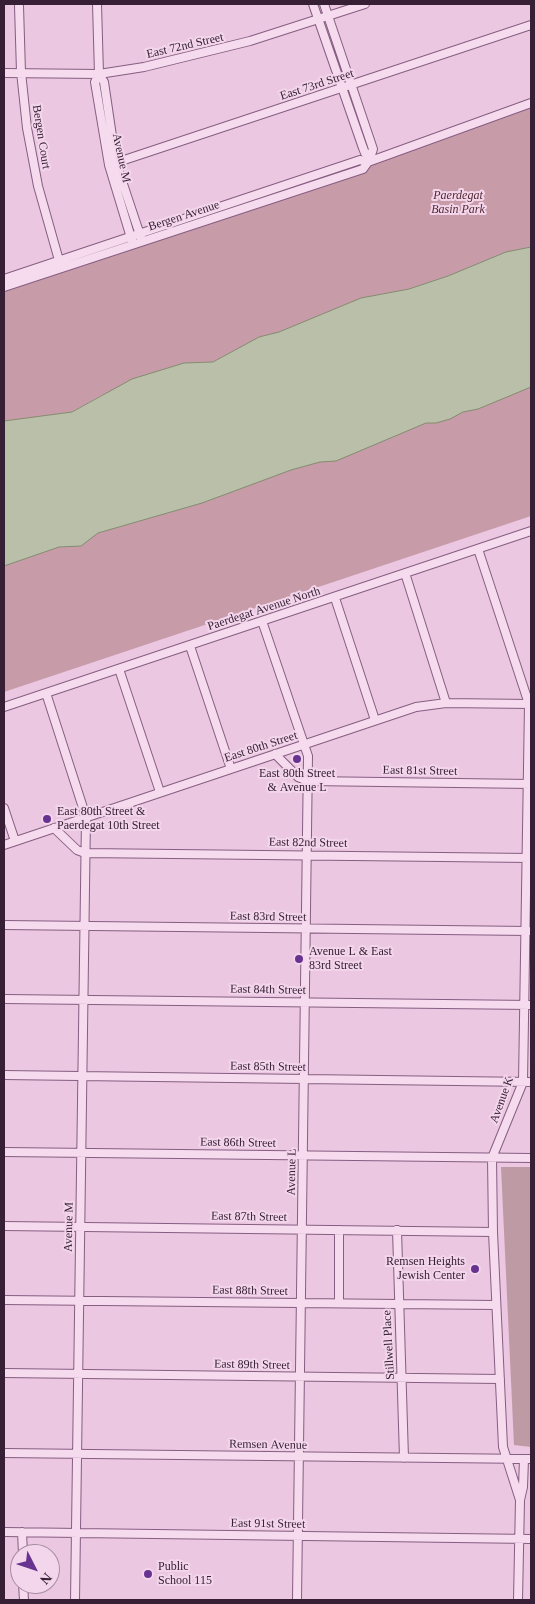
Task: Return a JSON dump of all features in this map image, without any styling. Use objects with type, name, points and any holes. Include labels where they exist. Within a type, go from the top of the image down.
[{"type":"street","name":"Avenue M","points":[[97,4],[99,74],[104,82],[113,164],[132,242]]},
{"type":"street","points":[[313,4],[363,148],[371,159]]},
{"type":"street","points":[[324,4],[373,149],[371,159]]},
{"type":"street","name":"East 72nd Street","points":[[4,73],[99,74],[218,50],[365,4]]},
{"type":"street","name":"Bergen Court","points":[[19,6],[21,72],[33,161],[61,265]]},
{"type":"street","name":"East 73rd Street","points":[[113,164],[531,25]]},
{"type":"street","name":"Bergen Avenue","points":[[4,287],[61,265],[141,239],[360,160],[371,159],[531,103]]},
{"type":"street","name":"Avenue M","points":[[113,164],[141,239]]},
{"type":"street","name":"Bergen Avenue","points":[[4,279],[61,265]]},
{"type":"street","name":"Paerdegat Avenue North","points":[[4,707],[531,531]]},
{"type":"street","name":"Avenue K","points":[[478,550],[530,704],[528,1005],[523,1082],[492,1158],[493,1232],[503,1447],[520,1500]]},
{"type":"street","points":[[405,573],[446,703]]},
{"type":"street","points":[[335,598],[375,720]]},
{"type":"street","name":"Avenue L","points":[[262,621],[308,756],[297,1600]]},
{"type":"street","points":[[190,646],[231,769]]},
{"type":"street","points":[[119,669],[160,792]]},
{"type":"street","name":"Avenue M","points":[[46,693],[86,817],[75,1600]]},
{"type":"street","name":"East 80th Street","points":[[4,844],[416,707],[446,703],[530,704]]},
{"type":"street","points":[[275,754],[298,777],[308,781]]},
{"type":"street","name":"East 81st Street","points":[[308,781],[530,784]]},
{"type":"street","points":[[4,808],[15,841]]},
{"type":"street","points":[[54,828],[77,850],[85,853]]},
{"type":"street","name":"East 82nd Street","points":[[85,853],[529,858]]},
{"type":"street","name":"East 83rd Street","points":[[4,925],[529,931]]},
{"type":"street","name":"East 84th Street","points":[[4,998],[528,1005]]},
{"type":"street","name":"East 85th Street","points":[[4,1075],[531,1082]]},
{"type":"street","name":"East 86th Street","points":[[4,1152],[531,1158]]},
{"type":"street","name":"East 87th Street","points":[[4,1226],[493,1232]]},
{"type":"street","points":[[338,1304],[339,1230]]},
{"type":"street","name":"Stillwell Place","points":[[397,1230],[404,1458]]},
{"type":"street","name":"East 88th Street","points":[[4,1300],[496,1306]]},
{"type":"street","name":"East 89th Street","points":[[4,1373],[500,1379]]},
{"type":"street","name":"Remsen Avenue","points":[[4,1453],[528,1459]]},
{"type":"street","name":"Avenue K","points":[[518,1600],[520,1500],[528,1459]]},
{"type":"street","name":"East 91st Street","points":[[4,1532],[531,1539]]},
{"type":"street","points":[[22,1532],[22,1544]]},
{"type":"green space","name":"Paerdegat Basin Park","points":[[531,103],[531,254],[228,354],[213,362],[203,362],[102,395],[72,412],[38,417],[4,428],[4,281]]},
{"type":"green space","points":[[531,386],[531,516],[4,692],[4,560]]},
{"type":"shaded area","points":[[531,247],[531,387],[478,409],[463,412],[450,419],[436,423],[426,423],[336,461],[320,462],[291,470],[202,503],[98,533],[81,546],[59,547],[4,566],[4,421],[72,412],[132,379],[184,363],[213,362],[259,337],[279,332],[361,298],[409,289],[448,276],[506,252]]},
{"type":"shaded area","points":[[501,1167],[531,1167],[531,1447],[514,1445]]},
{"type":"place","name":"East 80th Street & Avenue L","points":[[297,759]]},
{"type":"place","name":"East 80th Street & Paerdegat 10th Street","points":[[47,819]]},
{"type":"place","name":"Avenue L & East 83rd Street","points":[[299,959]]},
{"type":"place","name":"Remsen Heights Jewish Center","points":[[475,1269]]},
{"type":"place","name":"Public School 115","points":[[148,1574]]}]
